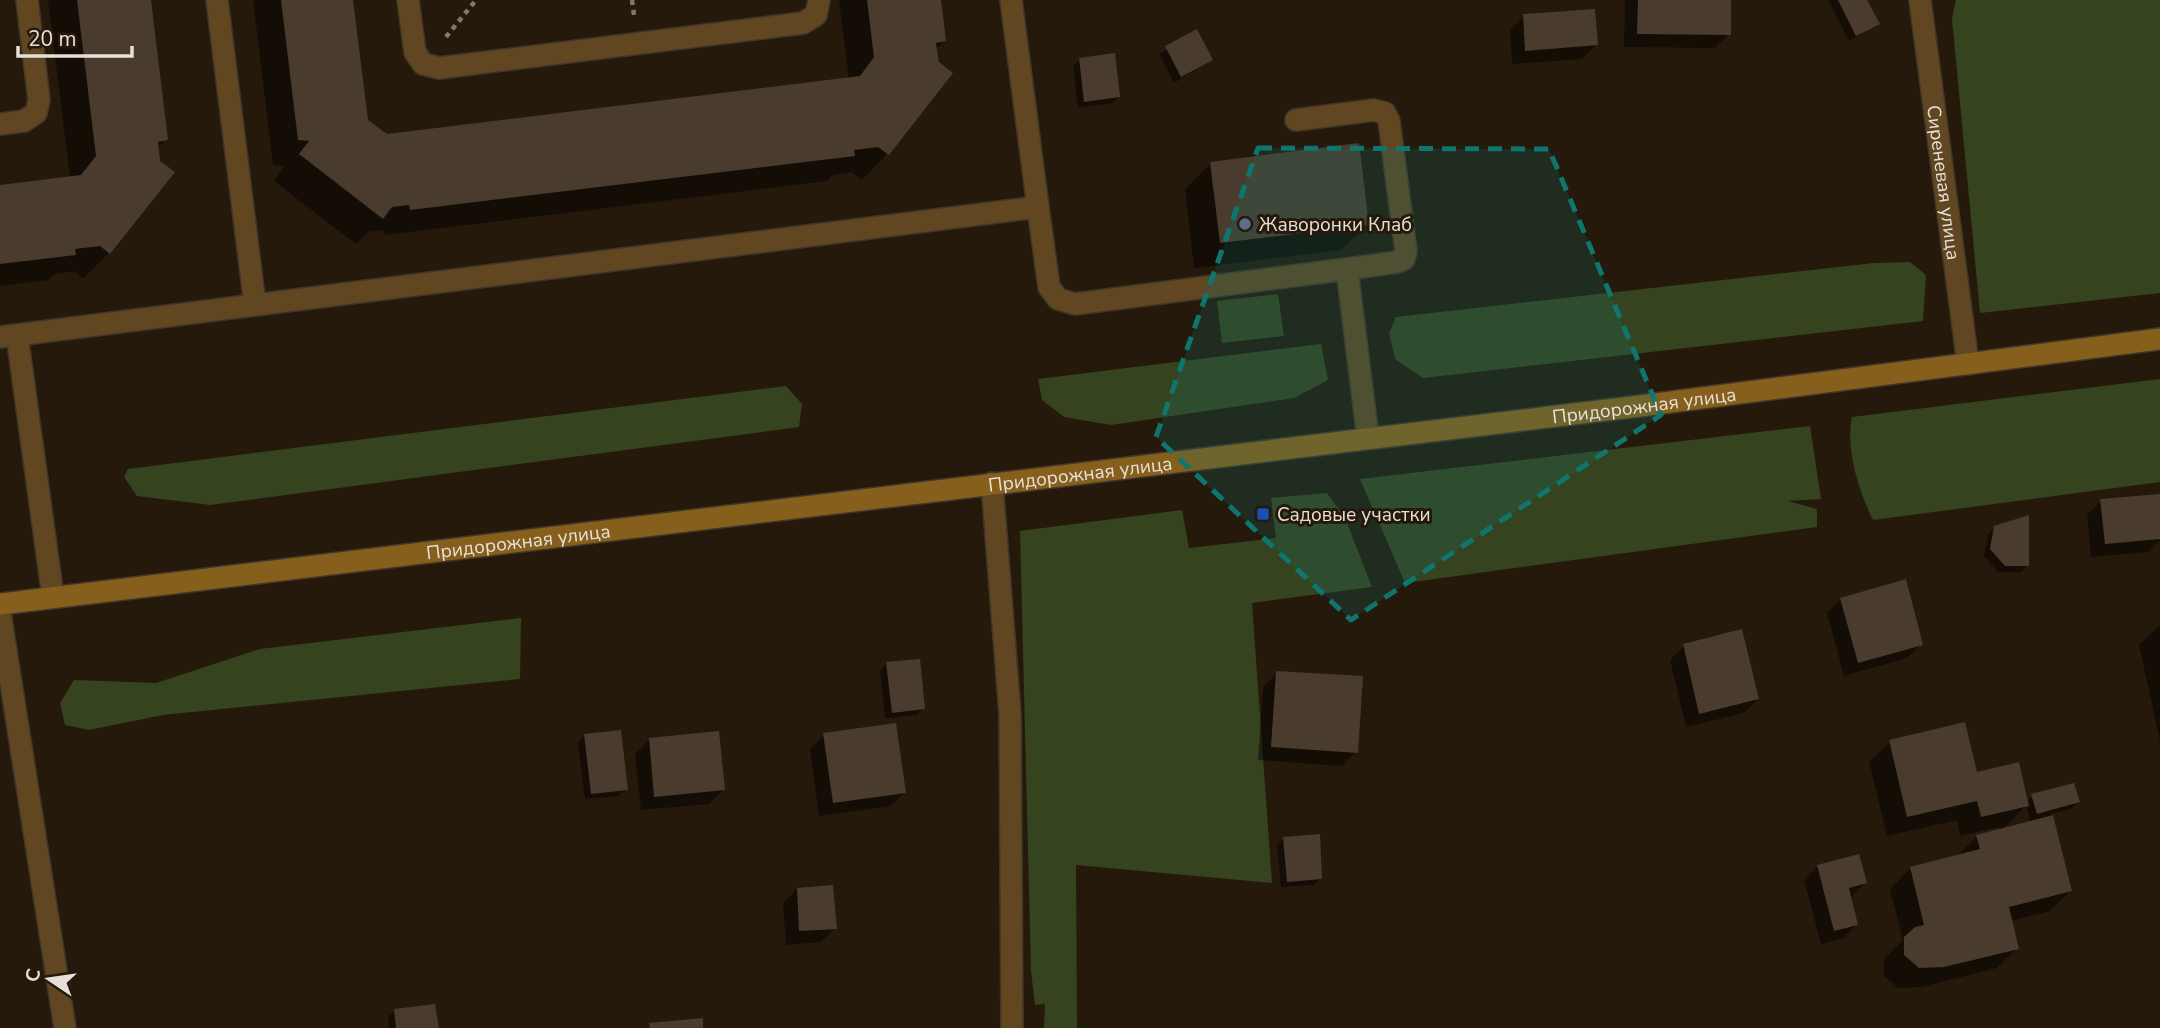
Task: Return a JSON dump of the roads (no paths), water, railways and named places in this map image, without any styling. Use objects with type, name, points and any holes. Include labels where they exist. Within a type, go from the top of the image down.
[{"type":"main road","name":"Придорожная улица","points":[[0,604],[2160,339]]},
{"type":"street","points":[[0,124],[23,121],[36,113],[39,100],[27,0]]},
{"type":"street","points":[[217,0],[255,305]]},
{"type":"street","points":[[408,0],[415,52],[423,64],[439,68],[803,23],[816,15],[819,0]]},
{"type":"street","points":[[1011,0],[1049,287],[1058,299],[1075,304],[1347,269],[1404,259],[1406,251],[1389,121],[1385,113],[1374,110],[1296,120]]},
{"type":"street","name":"Сиреневая улица","points":[[1920,0],[1968,364]]},
{"type":"street","points":[[53,597],[9,336],[1038,207]]},
{"type":"street","points":[[1347,269],[1367,438]]},
{"type":"street","points":[[992,483],[1010,714],[1012,1028]]},
{"type":"street","points":[[0,613],[65,1028]]},
{"type":"place","name":"Жаворонки Клаб","points":[[1245,224]]},
{"type":"place","name":"Садовые участки","points":[[1263,514]]}]
